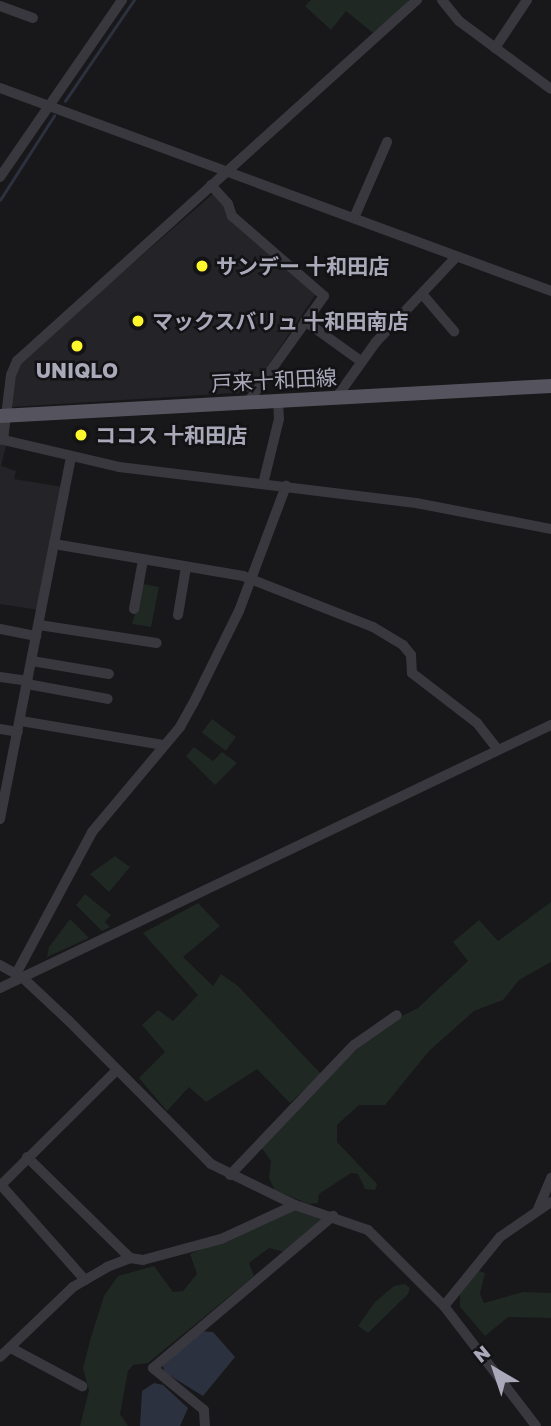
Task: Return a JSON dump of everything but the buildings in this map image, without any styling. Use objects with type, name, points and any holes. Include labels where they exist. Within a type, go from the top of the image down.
[{"type":"main road","name":"戸来十和田線","points":[[2,416],[551,386]]},
{"type":"street","points":[[0,177],[122,0]]},
{"type":"street","points":[[417,0],[224,171],[17,361],[2,416],[1,440],[71,457],[416,503],[551,529]]},
{"type":"street","points":[[442,0],[459,21],[551,89]]},
{"type":"street","points":[[495,48],[527,0]]},
{"type":"street","points":[[0,6],[33,18]]},
{"type":"street","points":[[0,88],[551,291]]},
{"type":"street","points":[[354,218],[387,142]]},
{"type":"street","points":[[211,185],[228,204],[232,216],[324,296],[248,402]]},
{"type":"street","points":[[336,398],[362,362],[456,257]]},
{"type":"street","points":[[423,296],[454,331]]},
{"type":"street","points":[[306,321],[362,362]]},
{"type":"street","points":[[263,484],[279,419],[278,401]]},
{"type":"street","points":[[0,819],[71,457]]},
{"type":"street","points":[[19,976],[92,832],[193,704],[252,580],[286,486]]},
{"type":"street","points":[[54,544],[252,580],[373,627],[402,645],[411,655],[412,673],[477,723],[498,750]]},
{"type":"street","points":[[134,610],[143,560]]},
{"type":"street","points":[[178,615],[186,568]]},
{"type":"street","points":[[0,629],[38,630],[157,643]]},
{"type":"street","points":[[32,661],[109,674]]},
{"type":"street","points":[[0,677],[108,699]]},
{"type":"street","points":[[0,988],[19,976],[551,725]]},
{"type":"street","points":[[0,729],[19,726],[163,745]]},
{"type":"street","points":[[0,965],[19,976],[211,1164],[295,1205],[363,1226],[443,1306],[536,1426]]},
{"type":"street","points":[[230,1175],[354,1045],[397,1015]]},
{"type":"street","points":[[85,1279],[1,1186],[27,1157],[117,1070]]},
{"type":"street","points":[[27,1157],[130,1258]]},
{"type":"street","points":[[538,1209],[551,1178]]},
{"type":"street","points":[[443,1306],[479,1258],[538,1209],[551,1202]]},
{"type":"street","points":[[0,1357],[85,1279],[130,1258],[143,1260],[221,1239],[295,1205]]},
{"type":"street","points":[[205,1426],[204,1410],[153,1368],[333,1216]]},
{"type":"street","points":[[11,1348],[82,1386]]},
{"type":"shaded area","points":[[311,0],[409,2],[373,33],[346,11],[331,30],[305,6]]},
{"type":"shaded area","points":[[215,192],[316,294],[250,392],[11,407],[18,363]]},
{"type":"shaded area","points":[[0,444],[6,446],[1,466],[16,471],[14,479],[63,487],[39,610],[0,604]]},
{"type":"shaded area","points":[[143,584],[159,587],[151,627],[132,624]]},
{"type":"shaded area","points":[[212,719],[236,737],[226,751],[202,733]]},
{"type":"shaded area","points":[[194,747],[213,761],[222,752],[237,763],[215,785],[186,756]]},
{"type":"shaded area","points":[[115,856],[130,867],[109,892],[90,874]]},
{"type":"shaded area","points":[[85,894],[111,915],[105,922],[110,927],[102,931],[76,905]]},
{"type":"shaded area","points":[[551,902],[551,962],[519,980],[503,1000],[474,1011],[429,1051],[385,1105],[359,1105],[337,1125],[337,1142],[377,1184],[375,1190],[365,1189],[358,1174],[351,1173],[319,1194],[318,1203],[308,1204],[275,1190],[269,1178],[271,1161],[259,1144],[380,1027],[418,1008],[468,961],[453,942],[479,920],[498,941]]},
{"type":"shaded area","points":[[198,903],[220,926],[183,957],[213,986],[221,974],[238,986],[321,1074],[290,1103],[257,1069],[206,1102],[189,1087],[167,1111],[139,1078],[165,1052],[142,1025],[158,1010],[173,1021],[198,995],[143,933]]},
{"type":"shaded area","points":[[70,919],[89,938],[47,957],[49,947]]},
{"type":"shaded area","points":[[295,1210],[323,1220],[284,1252],[269,1248],[249,1263],[254,1276],[148,1363],[133,1365],[128,1371],[120,1414],[128,1426],[80,1426],[89,1390],[83,1368],[104,1296],[118,1276],[154,1266],[173,1292],[183,1291],[197,1274],[190,1254]]},
{"type":"shaded area","points":[[476,1270],[485,1273],[480,1294],[484,1303],[523,1292],[551,1293],[551,1318],[508,1317],[485,1336],[460,1307],[460,1294]]},
{"type":"shaded area","points":[[405,1284],[410,1288],[408,1294],[368,1333],[358,1326],[375,1302],[394,1286]]},
{"type":"water","points":[[201,1331],[213,1332],[235,1357],[203,1396],[164,1372],[163,1366]]},
{"type":"water","points":[[154,1383],[163,1385],[188,1408],[180,1426],[140,1426],[142,1391]]},
{"type":"waterway","points":[[65,101],[134,0]]},
{"type":"waterway","points":[[0,200],[54,116]]},
{"type":"place","name":"サンデー 十和田店","points":[[202,266]]},
{"type":"place","name":"マックスバリュ 十和田南店","points":[[138,321]]},
{"type":"place","name":"UNIQLO","points":[[77,346]]},
{"type":"place","name":"ココス 十和田店","points":[[81,435]]}]
